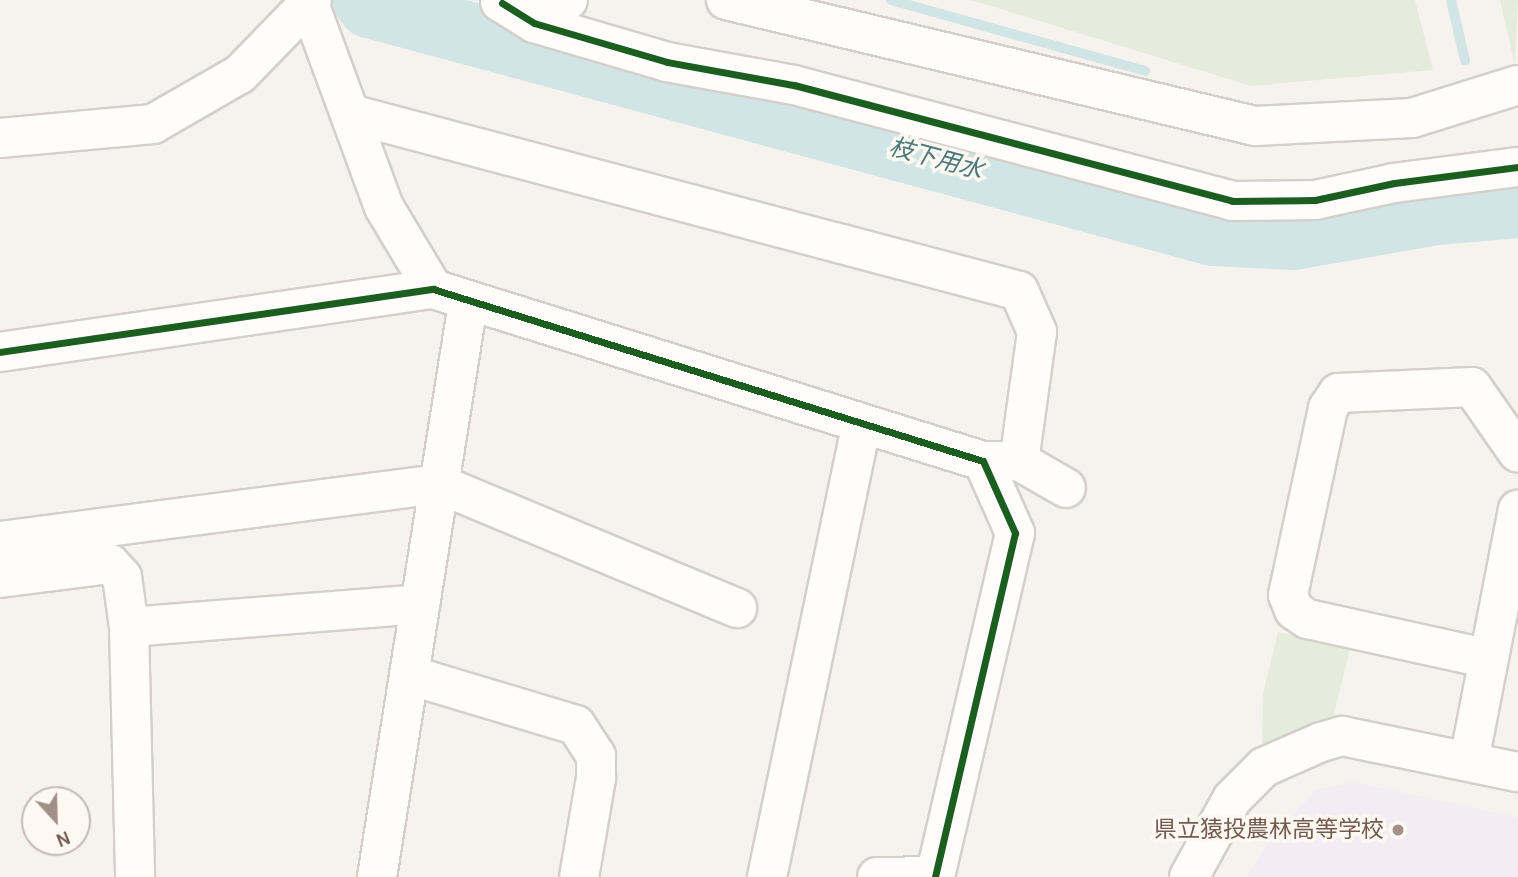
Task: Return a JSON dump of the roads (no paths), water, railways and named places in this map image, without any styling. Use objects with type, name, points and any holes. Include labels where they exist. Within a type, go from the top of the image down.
[{"type":"street","points":[[497,1],[568,0]]},
{"type":"street","points":[[726,0],[1255,126],[1412,118],[1518,85]]},
{"type":"street","points":[[497,1],[534,23],[667,62],[794,85],[1232,201],[1315,200],[1394,183],[1518,167]]},
{"type":"street","points":[[0,138],[153,124],[240,74],[311,3],[384,207],[433,289]]},
{"type":"street","points":[[351,114],[1019,291],[1037,332],[1001,461],[1015,533],[935,876],[877,877]]},
{"type":"street","points":[[0,352],[433,289],[468,303],[861,426],[1001,461],[1066,488]]},
{"type":"street","points":[[377,877],[468,303]]},
{"type":"street","points":[[1485,658],[1307,619],[1294,610],[1287,595],[1328,408],[1338,393],[1472,387],[1518,453]]},
{"type":"street","points":[[767,877],[861,426]]},
{"type":"street","points":[[0,541],[439,484],[737,608]]},
{"type":"street","points":[[1469,761],[1485,658],[1518,510]]},
{"type":"street","points":[[0,578],[110,564],[122,577],[129,627],[135,877]]},
{"type":"street","points":[[129,627],[420,604]]},
{"type":"street","points":[[409,675],[576,725],[596,756],[596,778],[579,877]]},
{"type":"street","points":[[1189,877],[1232,799],[1264,767],[1295,751],[1342,736],[1518,772]]},
{"type":"waterway","name":"枝下用水","points":[[364,0],[369,6],[1213,234],[1293,238],[1436,213],[1518,206]]},
{"type":"waterway","points":[[891,0],[1145,71]]},
{"type":"waterway","points":[[1451,0],[1465,60]]},
{"type":"place","name":"県立猿投農林高等学校","points":[[1398,830]]}]
